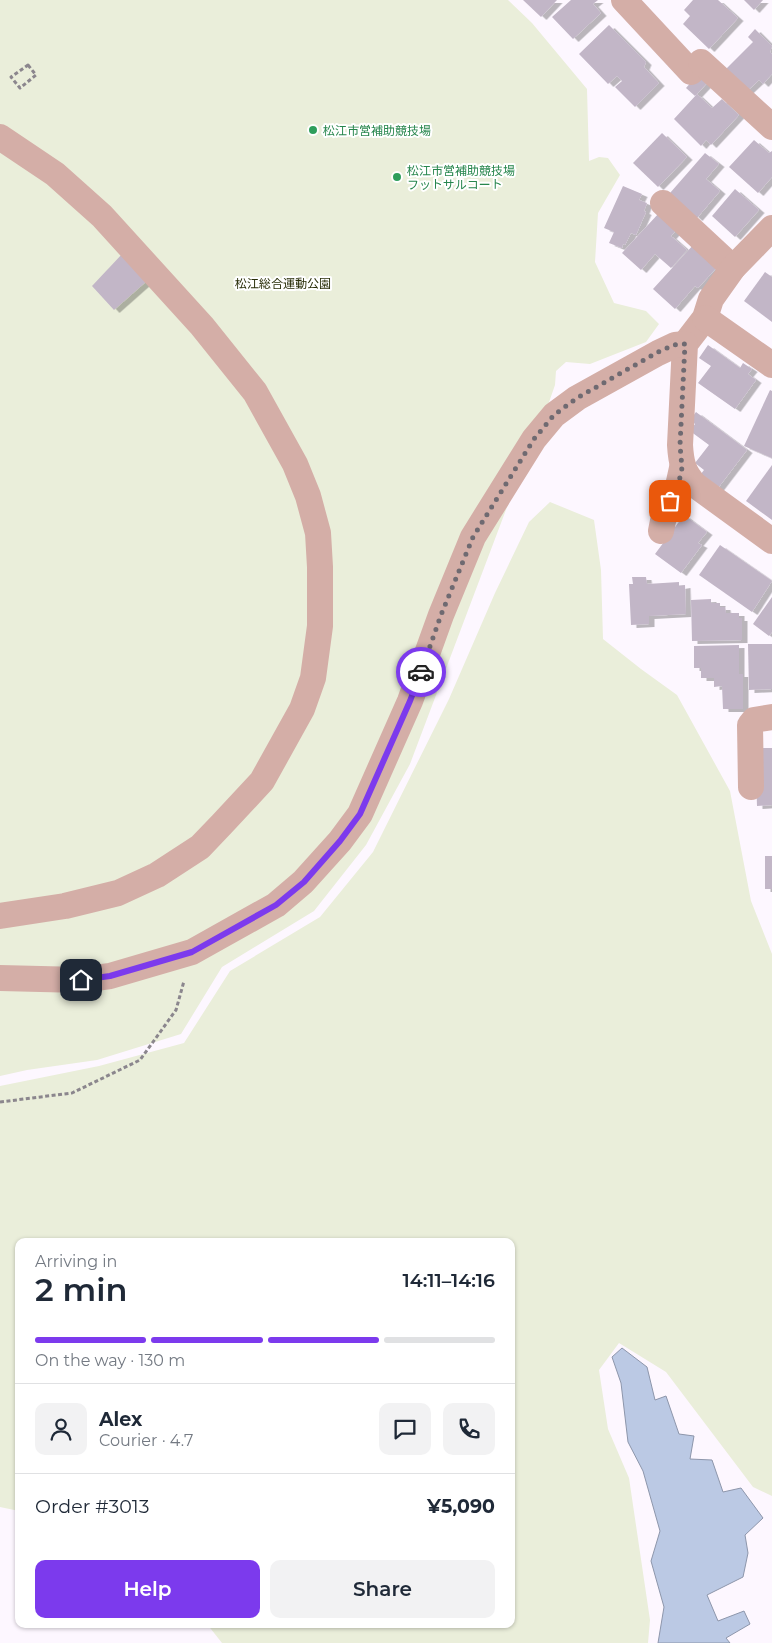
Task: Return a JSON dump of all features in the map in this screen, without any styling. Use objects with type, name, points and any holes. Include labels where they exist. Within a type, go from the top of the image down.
[{"type":"street","points":[[624,0],[696,67],[772,128]]},
{"type":"street","points":[[0,137],[55,174],[102,216],[202,326],[255,392],[295,464],[308,496],[318,533],[320,567],[320,626],[313,678],[302,709],[262,781],[200,847],[157,875],[118,894],[65,906],[0,916]]},
{"type":"street","points":[[663,202],[733,268]]},
{"type":"street","points":[[661,531],[670,501],[678,486],[682,468],[680,445],[685,344],[705,318],[711,299],[733,268],[772,228]]},
{"type":"street","points":[[705,318],[772,365]]},
{"type":"street","points":[[0,978],[81,980],[110,976],[192,952],[276,905],[304,882],[340,841],[360,814],[410,701],[441,615],[473,537],[534,439],[554,415],[577,398],[658,352],[674,345],[685,344]]},
{"type":"street","points":[[682,468],[695,485],[772,541]]},
{"type":"street","points":[[750,787],[750,725],[754,720],[772,717]]},
{"type":"path","points":[[28,65],[36,75],[20,88],[11,77],[28,65]]},
{"type":"path","points":[[0,1102],[72,1093],[140,1060],[176,1010],[192,952]]},
{"type":"green space","name":"松江総合運動公園","points":[[0,0],[508,0],[532,23],[587,89],[589,161],[599,157],[608,158],[620,175],[598,213],[595,262],[614,303],[646,311],[659,324],[646,342],[590,364],[566,362],[556,371],[555,385],[547,408],[518,478],[410,764],[366,845],[314,911],[222,967],[181,1034],[97,1060],[27,1070],[0,1076]]},
{"type":"green space","points":[[550,502],[594,520],[601,570],[603,639],[677,695],[730,791],[751,901],[772,954],[772,1496],[753,1487],[666,1372],[619,1343],[599,1370],[608,1429],[629,1478],[650,1620],[648,1643],[222,1643],[210,1628],[515,1628],[515,1238],[15,1238],[15,1510],[0,1507],[0,1086],[99,1066],[184,1043],[230,971],[320,917],[373,852],[449,699],[495,593],[529,522]]},
{"type":"water","points":[[622,1348],[647,1367],[655,1400],[666,1396],[679,1434],[694,1436],[690,1459],[712,1460],[723,1492],[741,1488],[763,1518],[745,1535],[748,1553],[743,1577],[707,1595],[718,1621],[744,1611],[750,1624],[726,1638],[730,1643],[658,1643],[664,1607],[651,1561],[660,1531],[643,1471],[628,1442],[621,1383],[612,1357]]},
{"type":"building","points":[[523,0],[557,0],[541,17]]},
{"type":"building","points":[[571,0],[598,0],[593,4],[601,13],[573,39],[552,17]]},
{"type":"building","points":[[693,0],[718,0],[738,18],[709,49],[683,24],[690,16],[684,10]]},
{"type":"building","points":[[744,0],[763,0],[754,10]]},
{"type":"building","points":[[609,25],[646,62],[644,67],[659,83],[635,107],[615,87],[622,81],[617,76],[608,84],[579,54]]},
{"type":"building","points":[[755,29],[772,46],[770,52],[772,54],[772,74],[763,84],[759,80],[746,92],[724,71],[753,42],[748,37]]},
{"type":"building","points":[[699,73],[708,82],[695,96],[686,88]]},
{"type":"building","points":[[697,94],[712,108],[722,99],[739,115],[711,145],[706,140],[701,146],[674,119]]},
{"type":"building","points":[[662,133],[687,157],[658,187],[633,163]]},
{"type":"building","points":[[754,140],[769,153],[772,151],[772,177],[758,193],[729,167]]},
{"type":"building","points":[[705,153],[719,164],[706,179],[720,191],[697,218],[670,193]]},
{"type":"building","points":[[623,186],[642,194],[639,200],[647,203],[644,211],[646,212],[636,235],[631,233],[622,248],[609,243],[614,232],[604,228]]},
{"type":"building","points":[[735,189],[759,210],[735,237],[712,216]]},
{"type":"building","points":[[659,213],[677,229],[671,236],[687,250],[671,268],[655,254],[641,270],[622,253]]},
{"type":"building","points":[[695,243],[719,265],[698,288],[695,286],[675,309],[653,289]]},
{"type":"building","points":[[123,253],[149,279],[114,310],[92,286]]},
{"type":"building","points":[[765,272],[772,277],[772,322],[744,301]]},
{"type":"building","points":[[708,345],[740,368],[743,363],[752,369],[748,374],[756,380],[735,409],[698,383],[711,366],[699,358]]},
{"type":"building","points":[[770,390],[772,391],[772,458],[744,446]]},
{"type":"building","points":[[696,412],[747,450],[715,492],[697,479],[704,470],[695,463],[709,445],[690,431],[695,424],[690,420]]},
{"type":"building","points":[[772,465],[772,520],[746,501]]},
{"type":"building","points":[[684,515],[707,532],[698,543],[702,545],[681,573],[655,554]]},
{"type":"building","points":[[720,545],[772,581],[752,612],[699,575]]},
{"type":"building","points":[[632,577],[646,577],[647,584],[679,582],[679,586],[685,585],[686,614],[649,616],[649,624],[631,625],[629,584],[633,584]]},
{"type":"building","points":[[772,597],[772,632],[769,636],[753,624]]},
{"type":"building","points":[[711,599],[711,603],[720,603],[720,607],[725,607],[726,613],[739,613],[739,618],[742,618],[742,640],[692,641],[691,600]]},
{"type":"building","points":[[748,644],[772,644],[772,689],[749,690]]},
{"type":"building","points":[[739,645],[739,674],[743,674],[743,709],[723,709],[722,686],[714,687],[714,678],[701,678],[701,668],[694,668],[694,646]]},
{"type":"building","points":[[755,748],[772,748],[772,805],[757,806]]},
{"type":"building","points":[[765,856],[772,856],[772,889],[765,889]]},
{"type":"way so far","points":[[421,672],[441,615],[473,537],[534,439],[554,415],[577,398],[658,352],[674,345],[685,344],[680,445],[682,468],[678,486],[670,501]]},
{"type":"place","name":"松江市営補助競技場","points":[[313,130]]},
{"type":"place","name":"松江市営補助競技場 フットサルコート","points":[[397,177]]},
{"type":"route","points":[[81,980],[110,976],[192,952],[276,905],[304,882],[340,841],[360,814],[421,672]]}]
